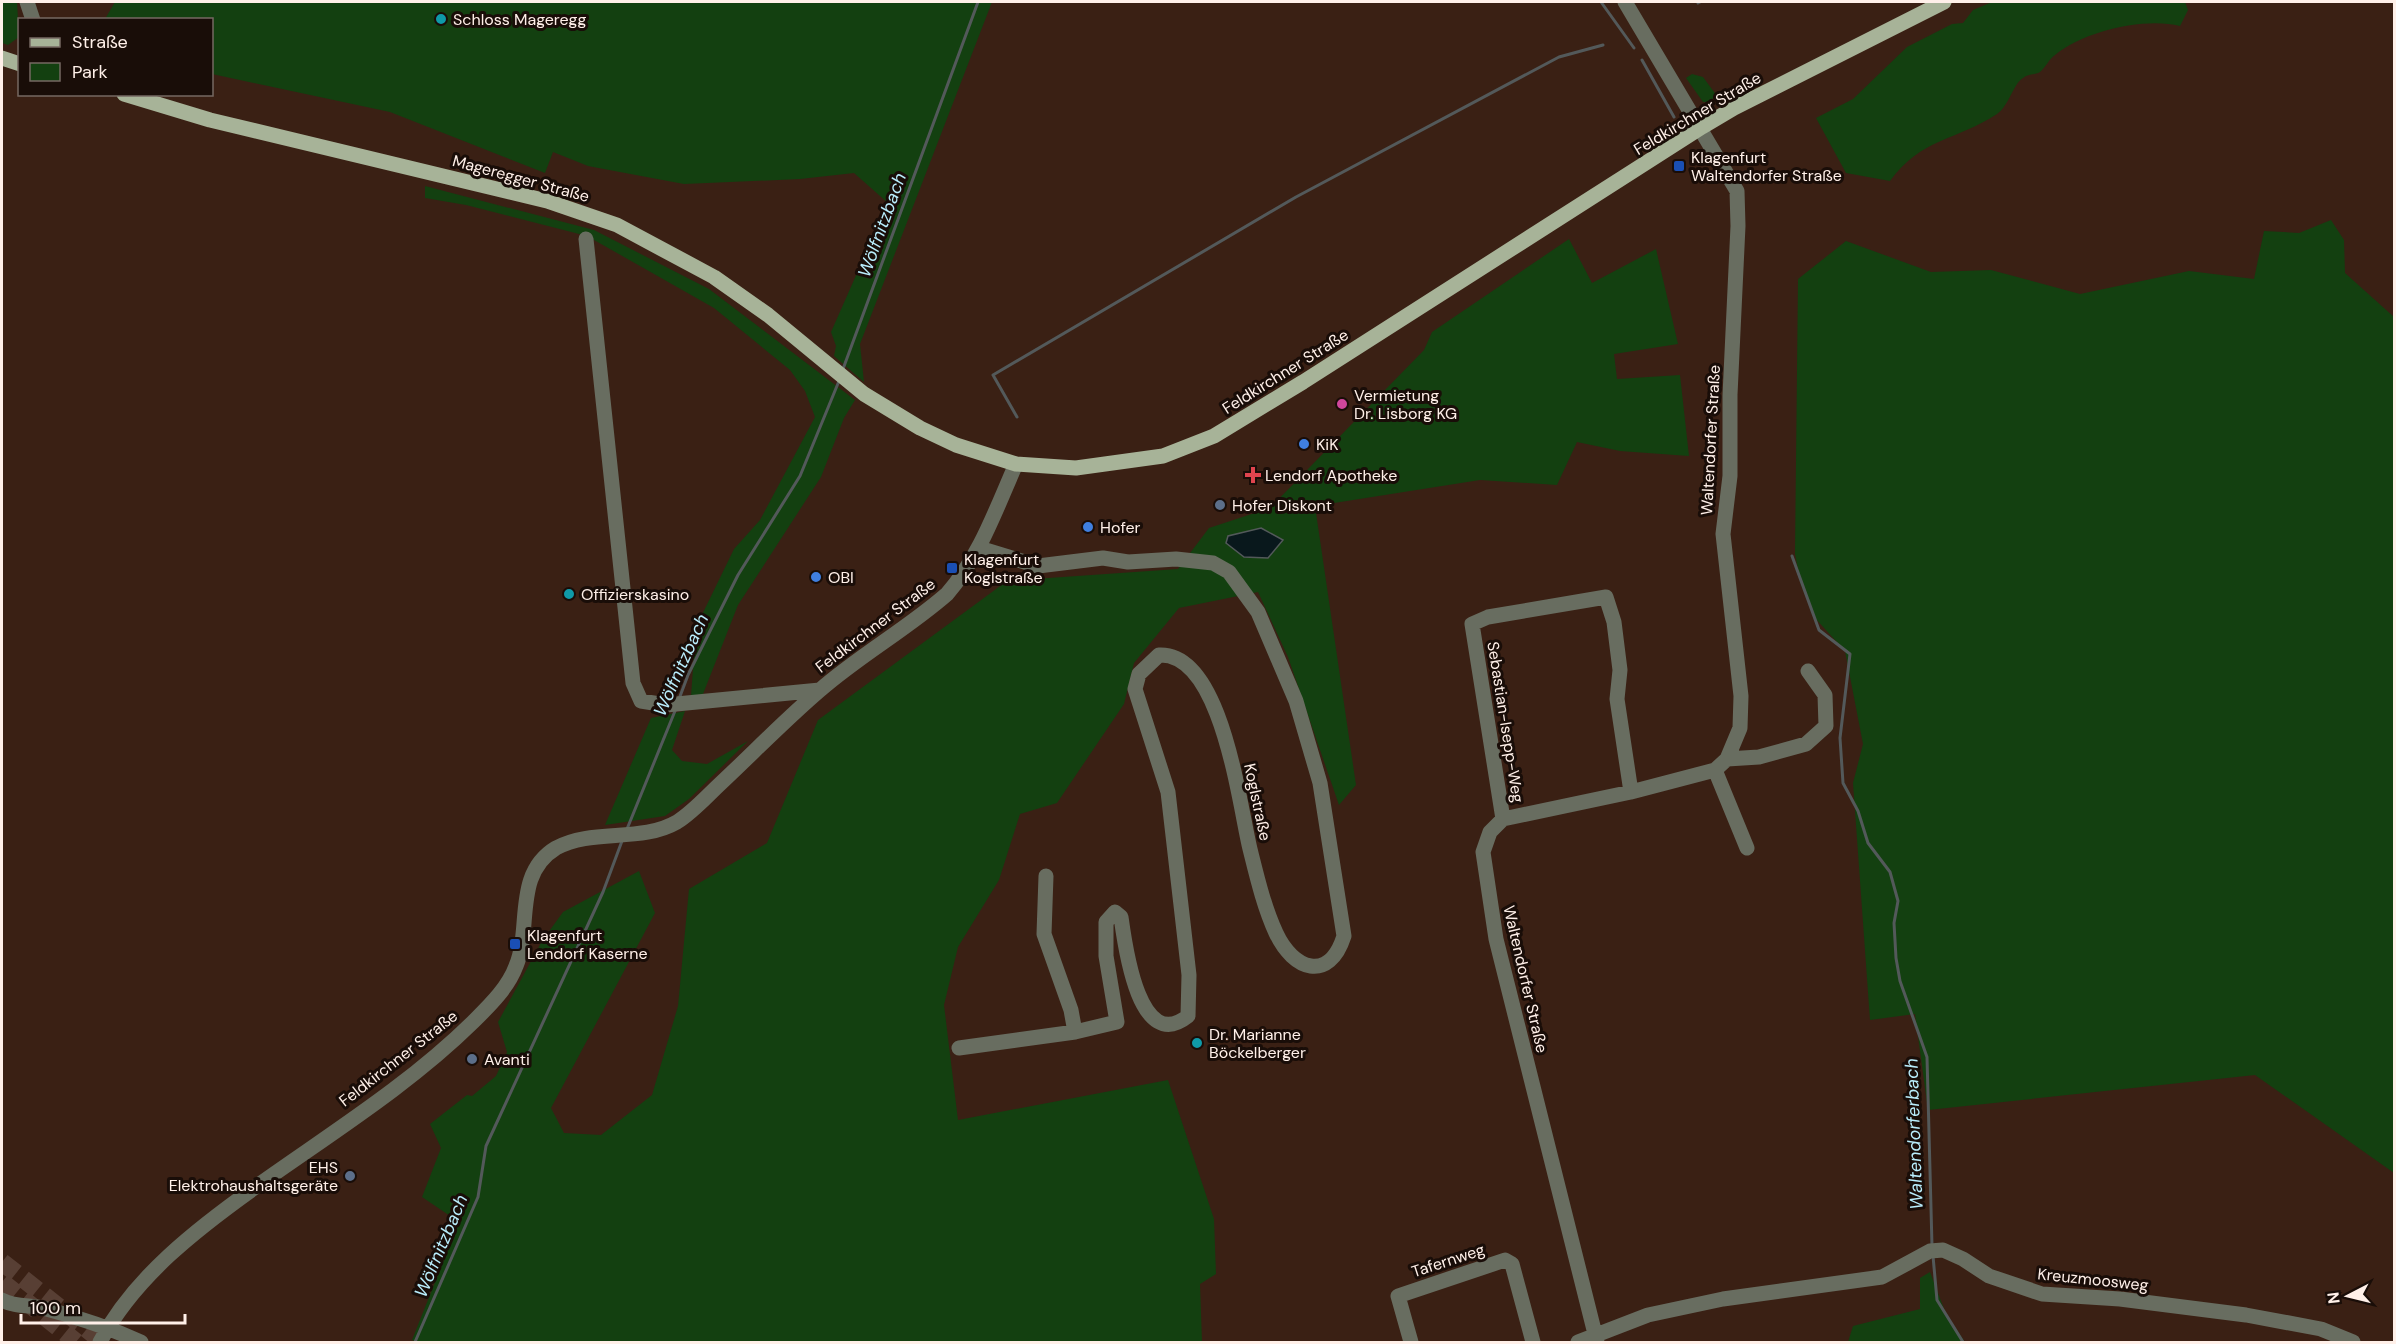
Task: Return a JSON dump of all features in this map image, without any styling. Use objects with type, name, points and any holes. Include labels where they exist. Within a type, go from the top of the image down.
[{"type":"main road","name":"Feldkirchner Straße","points":[[1016,464],[1076,468],[1133,462],[1163,456],[1214,436],[1303,382],[1702,127],[1944,2]]},
{"type":"main road","points":[[2,58],[18,63]]},
{"type":"main road","name":"Mageregger Straße","points":[[131,96],[210,120],[526,195],[607,222],[650,241],[714,277],[768,315],[864,394],[956,445],[1016,464]]},
{"type":"street","points":[[27,2],[32,18]]},
{"type":"street","name":"Waltendorfer Straße","points":[[1597,1340],[1496,939],[1483,852],[1490,832],[1503,819],[1631,792],[1714,770],[1727,759],[1740,728],[1741,696],[1723,534],[1730,476],[1730,394],[1738,226],[1737,190],[1702,127],[1625,2]]},
{"type":"street","points":[[586,239],[633,683],[641,701],[666,705],[820,690]]},
{"type":"street","name":"Feldkirchner Straße","points":[[100,1342],[108,1328],[147,1278],[217,1215],[402,1082],[472,1023],[506,985],[515,968],[522,947],[525,901],[530,880],[541,862],[556,849],[574,842],[663,828],[686,815],[820,690],[947,594],[979,549],[1016,464]]},
{"type":"street","name":"Koglstraße","points":[[959,1048],[1075,1032],[1117,1022],[1106,956],[1106,922],[1115,912],[1121,917],[1134,984],[1148,1012],[1156,1021],[1168,1026],[1177,1024],[1188,1016],[1189,975],[1168,792],[1135,689],[1138,674],[1159,655],[1172,654],[1187,664],[1199,678],[1217,714],[1227,745],[1250,850],[1275,932],[1287,953],[1298,964],[1310,966],[1332,958],[1340,950],[1344,936],[1320,783],[1296,701],[1258,612],[1228,572],[1213,563],[1176,559],[1128,562],[1103,558],[1038,566],[979,549]]},
{"type":"street","name":"Sebastian-Isepp-Weg","points":[[1503,819],[1472,624],[1488,617],[1606,597],[1614,622],[1618,651],[1620,670],[1617,699],[1631,792]]},
{"type":"street","points":[[1727,759],[1759,757],[1806,744],[1826,726],[1825,695],[1808,671]]},
{"type":"street","points":[[1714,770],[1747,848]]},
{"type":"street","points":[[1046,876],[1044,934],[1071,1010],[1075,1032]]},
{"type":"street","name":"Kreuzmoosweg","points":[[1597,1340],[1648,1315],[1723,1299],[1882,1277],[1930,1251],[1943,1250],[1963,1258],[1989,1276],[2042,1294],[2120,1299],[2246,1315],[2320,1329],[2353,1342]]},
{"type":"street","name":"Tafernweg","points":[[1411,1342],[1398,1296],[1505,1260],[1512,1264],[1533,1342]]},
{"type":"street","points":[[2,1300],[10,1304],[41,1307],[108,1328],[141,1342]]},
{"type":"street","points":[[1578,1342],[1597,1340]]},
{"type":"green space","points":[[2,2],[17,2],[18,38],[8,45],[2,43]]},
{"type":"green space","points":[[115,2],[992,2],[860,344],[864,382],[834,356],[836,346],[831,332],[888,203],[854,173],[800,179],[684,184],[588,166],[553,152],[545,173],[390,112],[213,74],[213,18],[106,18]]},
{"type":"green space","points":[[1992,2],[2185,2],[2188,10],[2180,26],[2150,23],[2115,28],[2067,46],[2040,72],[2023,78],[2016,85],[2005,106],[1997,114],[1914,156],[1890,181],[1846,173],[1816,118],[1853,99],[1907,47],[1952,24],[1963,23],[1973,10]]},
{"type":"green space","points":[[1692,74],[1703,77],[1717,96],[1708,102],[1703,102],[1686,78]]},
{"type":"green space","points":[[425,186],[594,230],[709,289],[855,400],[844,418],[821,477],[738,605],[703,694],[691,696],[696,627],[734,549],[760,520],[815,417],[805,391],[790,370],[714,308],[587,236],[466,205],[425,198]]},
{"type":"green space","points":[[2331,220],[2344,240],[2345,273],[2394,317],[2394,1173],[2255,1075],[1928,1110],[1915,1014],[1870,1020],[1853,783],[1863,744],[1845,651],[1815,618],[1801,585],[1795,554],[1798,279],[1846,241],[1931,272],[1991,270],[2080,294],[2189,271],[2254,279],[2264,231],[2299,233]]},
{"type":"green space","points":[[1569,239],[1592,283],[1656,249],[1678,344],[1614,354],[1617,379],[1680,375],[1689,456],[1620,451],[1577,442],[1557,485],[1480,480],[1315,506],[1356,785],[1339,805],[1288,657],[1258,592],[1179,608],[1134,663],[1124,704],[1057,803],[1020,814],[999,880],[958,947],[944,1005],[958,1120],[1168,1080],[1214,1219],[1216,1274],[1200,1284],[1202,1342],[418,1342],[412,1340],[459,1222],[422,1197],[441,1148],[430,1124],[467,1095],[472,1096],[496,1076],[507,1052],[498,1022],[542,941],[563,912],[639,871],[655,913],[551,1108],[564,1133],[601,1135],[652,1095],[678,1006],[689,889],[767,843],[818,720],[1007,581],[1178,569],[1209,528],[1270,508],[1424,350],[1432,332]]},
{"type":"green space","points":[[685,711],[672,750],[682,761],[707,764],[748,741],[689,799],[665,816],[605,825],[651,718]]},
{"type":"green space","points":[[1930,1272],[1946,1314],[1965,1342],[1848,1342],[1853,1326],[1920,1309],[1920,1278]]},
{"type":"shaded area","points":[[1261,528],[1283,540],[1268,558],[1244,557],[1226,543],[1228,536]]},
{"type":"waterway","name":"Wölfnitzbach","points":[[843,369],[978,2]]},
{"type":"waterway","name":"Waltendorferbach","points":[[1601,2],[1634,48]]},
{"type":"waterway","points":[[1017,417],[993,375],[1296,197],[1559,57],[1603,45]]},
{"type":"waterway","name":"Waltendorferbach","points":[[1642,60],[1674,117]]},
{"type":"waterway","name":"Wölfnitzbach","points":[[679,699],[688,675],[738,575],[800,476],[839,381]]},
{"type":"waterway","name":"Waltendorferbach","points":[[1792,556],[1819,630],[1850,654],[1840,738],[1843,783],[1858,811],[1868,843],[1890,872],[1898,901],[1894,923],[1900,981],[1927,1057],[1932,1246]]},
{"type":"waterway","name":"Wölfnitzbach","points":[[627,829],[675,711]]},
{"type":"waterway","name":"Wölfnitzbach","points":[[415,1342],[478,1197],[486,1146],[603,892],[622,841]]},
{"type":"waterway","name":"Waltendorferbach","points":[[1933,1256],[1937,1300],[1963,1342]]},
{"type":"tunnel","points":[[2,1262],[103,1342]]},
{"type":"tunnel","points":[[2,1282],[76,1342]]},
{"type":"place","name":"Schloss Mageregg","points":[[441,19]]},
{"type":"place","name":"Klagenfurt Waltendorfer Straße","points":[[1679,166]]},
{"type":"place","name":"Vermietung Dr. Lisborg KG","points":[[1342,404]]},
{"type":"place","name":"KiK","points":[[1304,444]]},
{"type":"place","name":"Lendorf Apotheke","points":[[1253,475]]},
{"type":"place","name":"Hofer Diskont","points":[[1220,505]]},
{"type":"place","name":"Hofer","points":[[1088,527]]},
{"type":"place","name":"Klagenfurt Koglstraße","points":[[952,568]]},
{"type":"place","name":"OBI","points":[[816,577]]},
{"type":"place","name":"Offizierskasino","points":[[569,594]]},
{"type":"place","name":"Klagenfurt Lendorf Kaserne","points":[[515,944]]},
{"type":"place","name":"Dr. Marianne Böckelberger","points":[[1197,1043]]},
{"type":"place","name":"Avanti","points":[[472,1059]]},
{"type":"place","name":"EHS Elektrohaushaltsgeräte","points":[[350,1176]]}]
